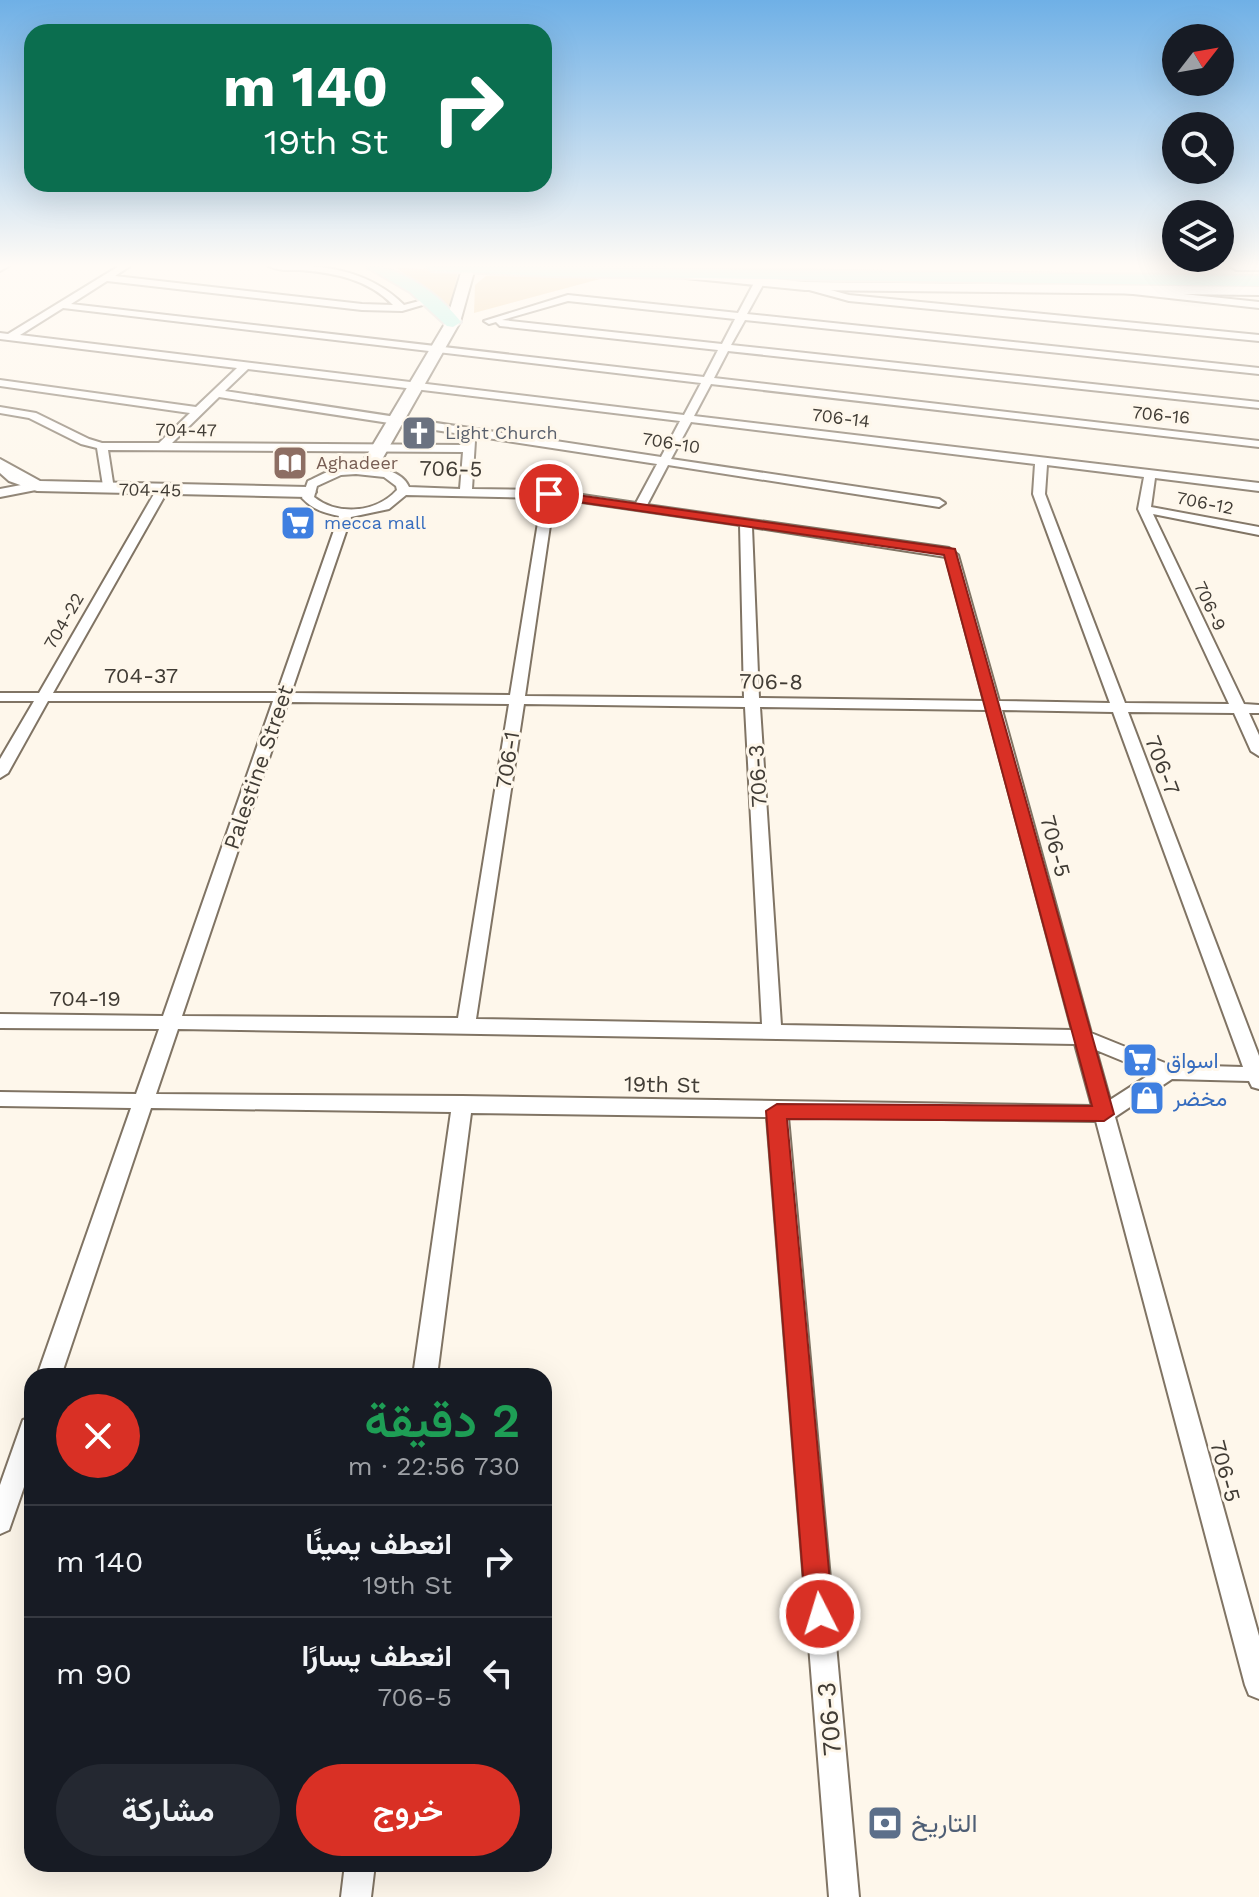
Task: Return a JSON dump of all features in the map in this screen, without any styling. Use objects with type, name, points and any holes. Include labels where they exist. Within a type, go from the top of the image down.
[{"type":"street","name":"706-14","points":[[165,355],[1259,487]]},
{"type":"street","points":[[367,470],[436,355]]},
{"type":"street","name":"706-16","points":[[477,355],[1259,444]]},
{"type":"street","points":[[640,507],[720,355]]},
{"type":"street","points":[[793,355],[1259,405]]},
{"type":"street","points":[[1101,355],[1259,371]]},
{"type":"street","points":[[160,448],[247,364]]},
{"type":"street","points":[[0,383],[198,411]]},
{"type":"street","name":"706-10","points":[[216,393],[397,418],[939,503]]},
{"type":"street","name":"704-47","points":[[0,410],[32,415],[85,442],[102,446],[468,449]]},
{"type":"street","points":[[466,493],[471,430]]},
{"type":"street","points":[[102,446],[108,489]]},
{"type":"street","name":"706-7","points":[[1041,461],[1039,494],[1258,1077]]},
{"type":"street","points":[[367,470],[397,478],[403,491],[382,507],[346,512],[312,503],[307,492],[323,477],[367,470]]},
{"type":"street","name":"704-45","points":[[2,471],[37,486],[307,492]]},
{"type":"street","points":[[1144,509],[1150,474]]},
{"type":"street","points":[[0,493],[37,486]]},
{"type":"street","name":"704-22","points":[[0,773],[162,490]]},
{"type":"street","name":"706-5","points":[[403,491],[549,494],[950,552],[1259,1685]]},
{"type":"street","name":"706-1","points":[[466,1025],[549,494]]},
{"type":"street","name":"706-12","points":[[1144,509],[1258,533]]},
{"type":"street","name":"706-9","points":[[1144,509],[1259,751]]},
{"type":"street","name":"Palestine Street","points":[[143,1098],[346,512]]},
{"type":"street","name":"706-3","points":[[746,522],[752,703],[772,1030]]},
{"type":"street","name":"704-37","points":[[0,697],[282,697]]},
{"type":"street","name":"706-8","points":[[282,697],[1259,709]]},
{"type":"street","name":"704-19","points":[[0,1021],[171,1022]]},
{"type":"street","points":[[171,1022],[1083,1037],[1168,1072],[1258,1077]]},
{"type":"street","points":[[1104,1114],[1168,1072]]},
{"type":"street","points":[[52,1368],[143,1098]]},
{"type":"street","name":"19th St","points":[[0,1099],[143,1098],[777,1111],[1104,1114]]},
{"type":"street","points":[[426,1368],[462,1103]]},
{"type":"street","name":"706-3","points":[[777,1111],[844,1897]]},
{"type":"street","points":[[0,1522],[24,1452]]},
{"type":"street","points":[[356,1897],[359,1872]]},
{"type":"place","name":"Light Church","points":[[419,433]]},
{"type":"place","name":"Aghadeer","points":[[290,463]]},
{"type":"place","name":"mecca mall","points":[[298,523]]},
{"type":"place","name":"اسواق","points":[[1140,1060]]},
{"type":"place","name":"مخضر","points":[[1147,1098]]},
{"type":"place","name":"التاريخ","points":[[885,1823]]},
{"type":"route","points":[[549,494],[950,552],[1104,1114],[777,1111],[820,1614]]}]
